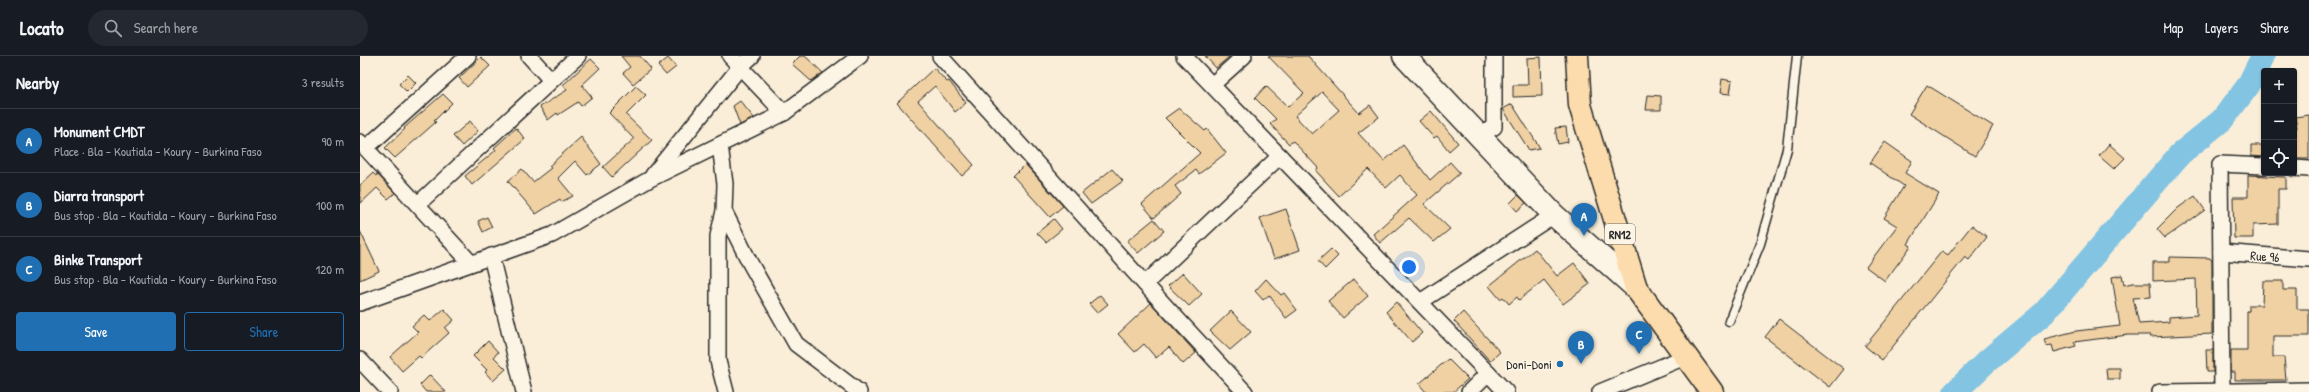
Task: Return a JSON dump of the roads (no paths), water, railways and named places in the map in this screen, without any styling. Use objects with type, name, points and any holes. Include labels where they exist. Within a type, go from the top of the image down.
[{"type":"main road","name":"RN12","points":[[1577,56],[1580,105],[1636,288],[1712,392]]},
{"type":"street","points":[[468,56],[363,145],[471,263]]},
{"type":"street","points":[[529,56],[551,80]]},
{"type":"street","points":[[418,204],[578,56]]},
{"type":"street","points":[[730,56],[784,113]]},
{"type":"street","points":[[650,179],[740,67],[752,56]]},
{"type":"street","points":[[360,303],[552,235],[650,179],[784,113],[860,56]]},
{"type":"street","points":[[940,56],[1145,284],[1245,392]]},
{"type":"street","points":[[1184,56],[1506,392]]},
{"type":"street","points":[[1212,85],[1244,56]]},
{"type":"street","points":[[1404,56],[1554,215],[1636,288]]},
{"type":"street","points":[[1479,136],[1494,127],[1494,56]]},
{"type":"street","points":[[720,145],[725,184],[724,211],[718,236],[718,361],[726,392]]},
{"type":"street","points":[[1145,284],[1280,156]]},
{"type":"street","points":[[2222,392],[2220,164],[2261,166]]},
{"type":"street","points":[[2297,168],[2309,169]]},
{"type":"street","points":[[724,211],[750,263],[796,344],[858,392]]},
{"type":"street","points":[[1420,302],[1554,215]]},
{"type":"street","name":"Rue 96","points":[[2221,252],[2309,259]]},
{"type":"street","points":[[491,256],[524,392]]},
{"type":"street","points":[[1600,392],[1685,357]]},
{"type":"street","points":[[360,360],[390,392]]},
{"type":"street","points":[[1470,392],[1488,373]]},
{"type":"street","points":[[2160,392],[2309,390]]},
{"type":"lane","points":[[1729,321],[1760,244],[1787,149],[1797,56]]},
{"type":"waterway","points":[[1955,392],[1986,362],[2044,313],[2180,154],[2222,120],[2248,86],[2263,56]]},
{"type":"place","name":"Monument CMDT","points":[[1584,236]]},
{"type":"place","name":"Binke Transport","points":[[1639,354]]},
{"type":"place","name":"Doni-Doni","points":[[1560,364]]},
{"type":"place","name":"Diarra transport","points":[[1581,364]]}]
